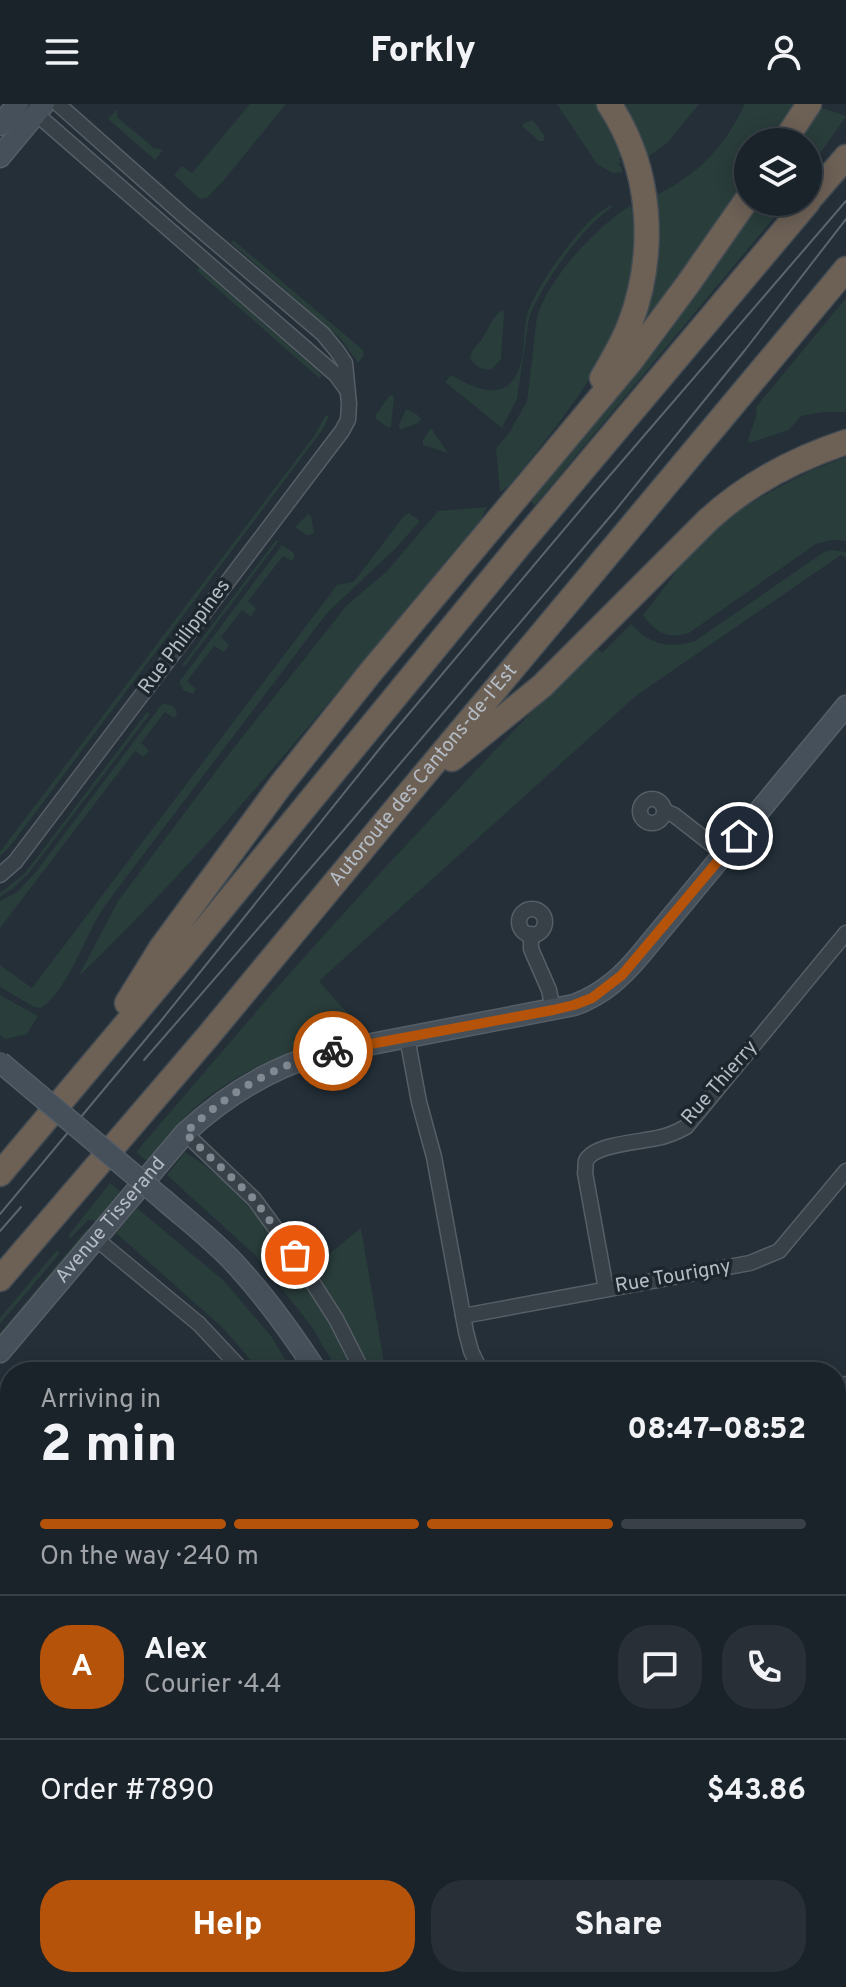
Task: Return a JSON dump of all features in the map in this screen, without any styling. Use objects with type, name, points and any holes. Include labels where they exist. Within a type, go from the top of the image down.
[{"type":"highway","points":[[553,455],[600,382],[630,323],[645,262],[645,200],[635,158],[622,125],[609,104]]},
{"type":"highway","points":[[793,128],[808,105]]},
{"type":"highway","points":[[822,185],[846,151]]},
{"type":"highway","points":[[87,1069],[161,948],[280,786],[370,673],[630,362],[735,216]]},
{"type":"highway","points":[[0,1174],[189,949],[546,512],[796,216]]},
{"type":"highway","name":"Autoroute des Cantons-de-l'Est","points":[[0,1279],[199,1047],[846,269]]},
{"type":"highway","points":[[404,799],[542,686],[729,502],[789,465],[846,442]]},
{"type":"street","name":"Rue Philippines","points":[[0,875],[15,862],[348,420],[345,363],[323,334],[58,104]]},
{"type":"street","points":[[31,106],[327,367],[347,390]]},
{"type":"street","points":[[0,125],[31,106]]},
{"type":"street","points":[[0,157],[31,106]]},
{"type":"street","name":"Avenue Tisserand","points":[[0,1352],[185,1133],[214,1107],[250,1083],[289,1064],[330,1052],[553,1010],[587,1000],[618,980],[846,706]]},
{"type":"street","points":[[665,811],[724,854]]},
{"type":"street","name":"Rue Thierry","points":[[606,1289],[585,1173],[586,1161],[603,1148],[659,1138],[686,1127],[846,933]]},
{"type":"street","points":[[531,934],[531,949],[549,990],[553,1010]]},
{"type":"street","points":[[407,1037],[419,1102],[434,1157],[463,1316],[476,1362]]},
{"type":"street","points":[[0,1062],[208,1237],[289,1327],[311,1362]]},
{"type":"street","points":[[185,1133],[254,1199],[336,1319],[358,1362]]},
{"type":"street","name":"Rue Tourigny","points":[[463,1316],[750,1263],[779,1251],[846,1171]]},
{"type":"street","points":[[95,1238],[199,1324],[235,1362]]},
{"type":"green space","points":[[250,104],[286,104],[224,180],[207,198],[200,199],[174,175],[182,166],[192,173]]},
{"type":"green space","points":[[557,104],[597,104],[611,127],[623,157],[619,158],[621,164],[616,162],[623,172],[613,173],[597,164]]},
{"type":"green space","points":[[617,104],[699,104],[668,142],[644,160]]},
{"type":"green space","points":[[745,104],[794,104],[779,128],[734,128],[734,199],[642,329],[636,326],[652,197],[696,170],[718,147]]},
{"type":"green space","points":[[819,107],[846,116],[822,151],[822,128],[805,128]]},
{"type":"green space","points":[[117,109],[117,117],[154,148],[163,150],[155,160],[108,119]]},
{"type":"green space","points":[[533,120],[544,135],[544,141],[539,141],[522,126]]},
{"type":"green space","points":[[611,205],[564,257],[535,305],[529,318],[517,399],[502,428],[445,382],[451,375],[490,390],[505,387],[512,381],[522,358],[527,315],[538,291],[577,235],[596,215]]},
{"type":"green space","points":[[631,205],[631,208],[635,206],[633,263],[619,323],[577,397],[509,486],[500,492],[496,448],[509,433],[527,401],[537,316],[544,300],[576,254]]},
{"type":"green space","points":[[745,216],[775,216],[535,505],[531,501],[635,368]]},
{"type":"green space","points":[[233,240],[363,350],[364,355],[358,363],[340,338],[231,243]]},
{"type":"green space","points":[[199,267],[322,376],[319,378],[197,271]]},
{"type":"green space","points":[[846,298],[846,412],[801,416],[789,430],[749,443],[756,407]]},
{"type":"green space","points":[[500,311],[504,314],[501,359],[492,369],[482,369],[472,361],[471,354]]},
{"type":"green space","points":[[393,395],[394,398],[389,428],[375,416]]},
{"type":"green space","points":[[406,409],[421,419],[400,430],[399,425]]},
{"type":"green space","points":[[326,415],[329,416],[323,429],[0,856],[314,436]]},
{"type":"green space","points":[[431,428],[448,453],[423,445]]},
{"type":"green space","points":[[846,457],[846,541],[816,544],[689,633],[668,635],[657,630],[643,615],[680,563],[715,529],[744,507],[779,487]]},
{"type":"green space","points":[[487,507],[481,519],[236,811],[78,977],[118,901],[347,605],[387,571],[438,511]]},
{"type":"green space","points":[[409,513],[420,521],[327,613],[106,904],[50,1001],[41,1008],[34,1007],[0,987],[0,965],[32,988],[337,585],[356,579]]},
{"type":"green space","points":[[308,514],[314,533],[309,535],[295,527]]},
{"type":"green space","points":[[276,540],[278,542],[185,666],[182,665]]},
{"type":"green space","points":[[282,545],[294,553],[292,561],[283,556],[248,601],[256,609],[251,617],[242,610],[221,637],[229,645],[224,652],[214,646],[187,681],[196,689],[193,694],[184,691],[179,682]]},
{"type":"green space","points":[[831,550],[846,552],[846,558],[841,555],[637,695],[319,981],[351,1017],[361,1034],[287,1054],[240,1076],[198,1105],[147,1161],[136,1152],[379,874],[595,646],[602,653],[631,624],[645,637],[660,643],[677,645],[695,641]]},
{"type":"green space","points":[[162,704],[172,706],[177,714],[174,718],[165,712],[141,743],[149,750],[144,757],[135,751],[0,928],[0,901],[17,892],[36,872]]},
{"type":"green space","points":[[147,712],[150,714],[28,874],[0,897],[0,893],[23,875],[39,855]]},
{"type":"green space","points":[[0,995],[38,1016],[27,1034],[5,1039],[0,1035]]},
{"type":"green space","points":[[185,1152],[236,1194],[261,1221],[306,1281],[350,1362],[332,1362],[312,1327],[257,1257],[167,1175]]},
{"type":"green space","points":[[110,1183],[121,1192],[96,1221],[88,1220],[71,1238],[68,1236]]},
{"type":"green space","points":[[137,1208],[224,1281],[271,1336],[287,1362],[252,1362],[223,1328],[116,1233]]},
{"type":"green space","points":[[91,1227],[0,1337],[0,1333]]},
{"type":"green space","points":[[361,1228],[384,1362],[365,1362],[313,1267]]},
{"type":"green space","points":[[57,1250],[60,1253],[0,1324],[0,1318]]},
{"type":"tram line","points":[[0,1214],[160,1022],[385,742],[846,201]]},
{"type":"tram line","points":[[144,1060],[614,512],[846,219]]},
{"type":"tram line","points":[[0,1231],[21,1207]]},
{"type":"way so far","points":[[295,1255],[254,1199],[185,1133],[214,1107],[250,1083],[289,1064],[333,1051]]},
{"type":"route","points":[[333,1051],[553,1010],[592,998],[634,963],[739,836]]}]
